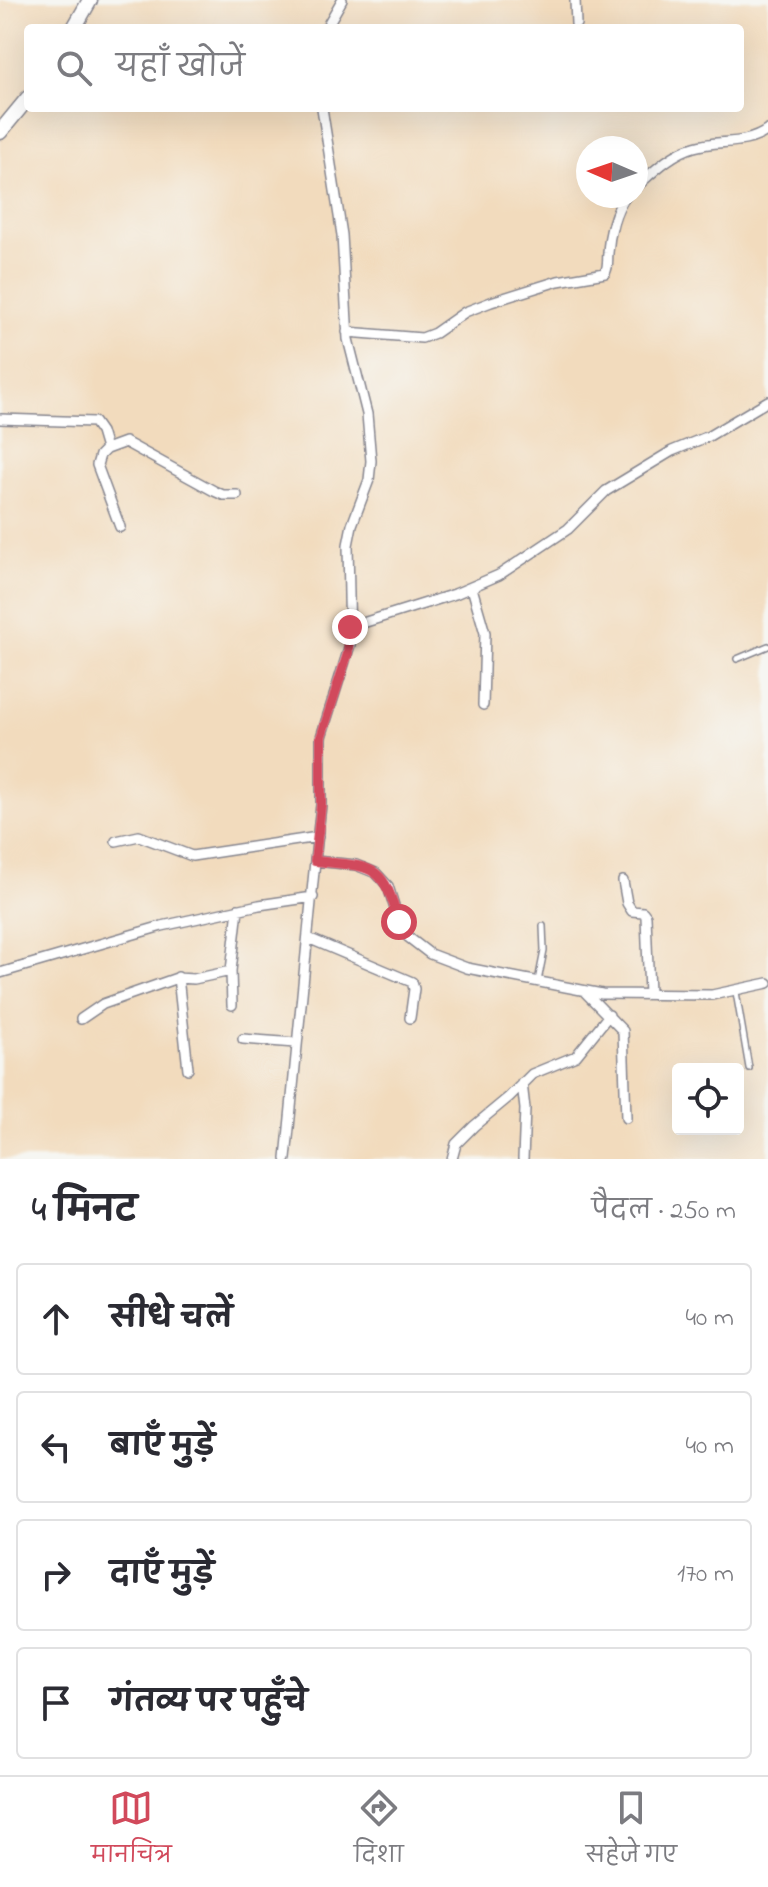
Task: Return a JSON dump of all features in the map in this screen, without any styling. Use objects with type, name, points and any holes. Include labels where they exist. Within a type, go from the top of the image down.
[{"type":"street","points":[[76,24],[90,0]]},
{"type":"street","points":[[328,24],[342,0]]},
{"type":"street","points":[[575,0],[576,24]]},
{"type":"street","points":[[0,132],[24,103]]},
{"type":"street","points":[[286,1159],[318,837],[322,785],[321,737],[348,653],[348,545],[369,480],[371,461],[367,414],[347,332],[342,235],[323,112]]},
{"type":"street","points":[[648,178],[684,151],[712,144],[744,142],[768,130]]},
{"type":"street","points":[[347,332],[422,338],[465,312],[491,302],[545,284],[605,273],[609,267],[608,251],[619,208]]},
{"type":"street","points":[[350,627],[472,588],[499,575],[552,542],[597,498],[621,481],[672,451],[709,436],[768,401]]},
{"type":"street","points":[[0,419],[94,422],[106,449]]},
{"type":"street","points":[[120,527],[98,469],[100,455],[120,442],[127,442],[141,453],[214,491],[237,495]]},
{"type":"street","points":[[472,588],[485,633],[483,705]]},
{"type":"street","points":[[116,841],[139,836],[192,856],[318,837]]},
{"type":"street","points":[[315,861],[356,865],[382,878],[388,886],[403,930],[414,943],[430,954],[467,968],[585,992],[703,996],[736,992],[768,983]]},
{"type":"street","points":[[623,881],[628,907],[646,916],[649,994]]},
{"type":"street","points":[[0,973],[162,926],[313,897]]},
{"type":"street","points":[[232,1005],[231,971],[238,909]]},
{"type":"street","points":[[308,938],[412,982],[410,1018]]},
{"type":"street","points":[[81,1019],[107,1002],[178,977],[194,979],[231,971]]},
{"type":"street","points":[[178,977],[188,1069]]},
{"type":"street","points":[[585,992],[620,1027],[624,1036],[626,1118]]},
{"type":"street","points":[[452,1159],[459,1140],[532,1074],[576,1056],[609,1015]]},
{"type":"street","points":[[243,1039],[296,1043]]},
{"type":"street","points":[[522,1083],[525,1109],[523,1159]]},
{"type":"lane","points":[[737,659],[768,646]]},
{"type":"lane","points":[[538,981],[543,957],[543,926]]},
{"type":"lane","points":[[736,992],[749,1068]]},
{"type":"route","points":[[350,627],[348,653],[321,737],[322,785],[315,861],[356,865],[376,873],[388,886],[399,922]]}]
